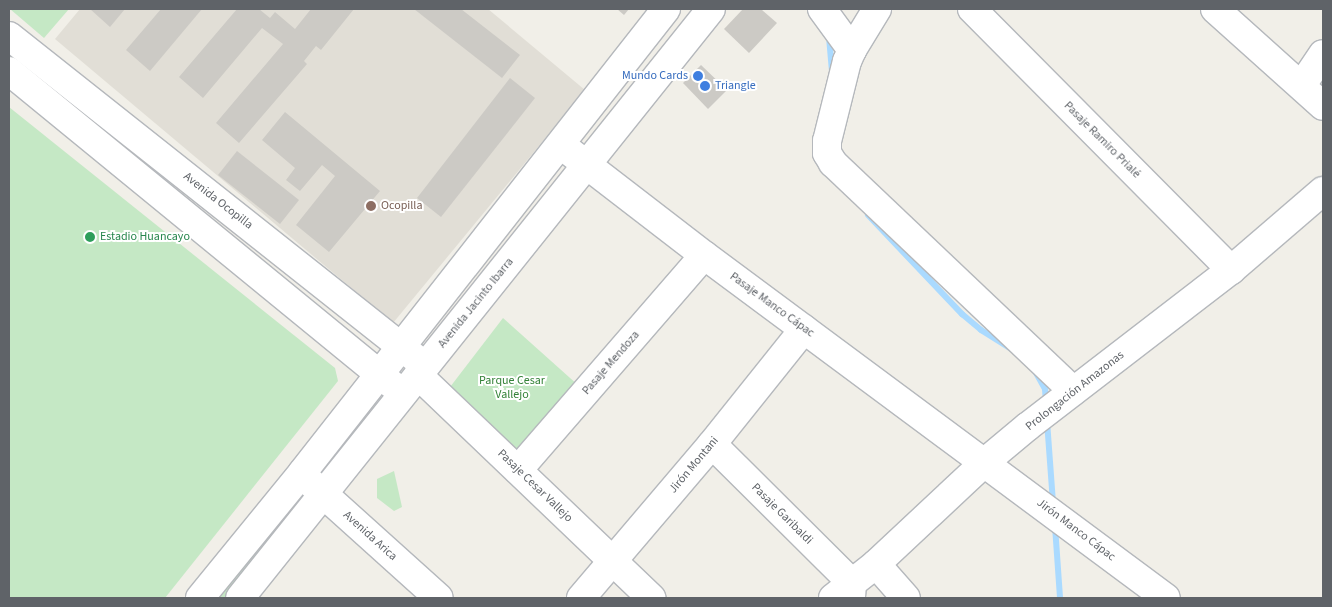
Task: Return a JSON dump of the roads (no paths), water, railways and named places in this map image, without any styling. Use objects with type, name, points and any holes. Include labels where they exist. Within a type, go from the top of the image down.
[{"type":"street","points":[[200,598],[302,473],[379,372],[561,145],[666,9]]},
{"type":"street","name":"Avenida Jacinto Ibarra","points":[[240,598],[711,9]]},
{"type":"street","points":[[822,9],[852,50]]},
{"type":"street","points":[[877,9],[847,61],[827,141],[827,153],[833,163],[1071,393]]},
{"type":"street","name":"Pasaje Ramiro Prialé","points":[[972,9],[1231,270]]},
{"type":"street","points":[[1215,9],[1302,85],[1323,106]]},
{"type":"street","name":"Avenida Ocopilla","points":[[9,36],[402,345],[415,379]]},
{"type":"street","points":[[1302,85],[1323,54]]},
{"type":"street","points":[[9,71],[379,372],[415,379]]},
{"type":"street","name":"Pasaje Manco Cápac","points":[[561,145],[704,255],[985,462]]},
{"type":"street","name":"Prolongación Amazonas","points":[[845,593],[985,462],[1027,427],[1231,270],[1323,191]]},
{"type":"street","name":"Pasaje Mendoza","points":[[518,470],[704,255]]},
{"type":"street","name":"Jirón Montani","points":[[581,598],[614,562],[712,444],[804,329]]},
{"type":"street","name":"Pasaje Cesar Vallejo","points":[[415,379],[518,470],[651,598]]},
{"type":"street","name":"Pasaje Garibaldi","points":[[712,444],[845,593]]},
{"type":"street","name":"Jirón Manco Cápac","points":[[985,462],[1166,598]]},
{"type":"street","name":"Avenida Arica","points":[[302,473],[322,494],[439,598]]},
{"type":"street","points":[[876,564],[906,598]]},
{"type":"waterway","points":[[829,37],[832,72]]},
{"type":"waterway","points":[[868,215],[962,314],[981,330],[1014,351]]},
{"type":"waterway","points":[[1035,371],[1045,389],[1046,403]]},
{"type":"waterway","points":[[1047,421],[1053,503]]},
{"type":"waterway","points":[[1055,526],[1060,598]]},
{"type":"place","name":"Mundo Cards","points":[[698,76]]},
{"type":"place","name":"Triangle","points":[[705,86]]},
{"type":"place","name":"Ocopilla","points":[[371,206]]},
{"type":"place","name":"Estadio Huancayo","points":[[90,237]]},
{"type":"park label","name":"Parque Cesar Vallejo","points":[[512,388]]}]
